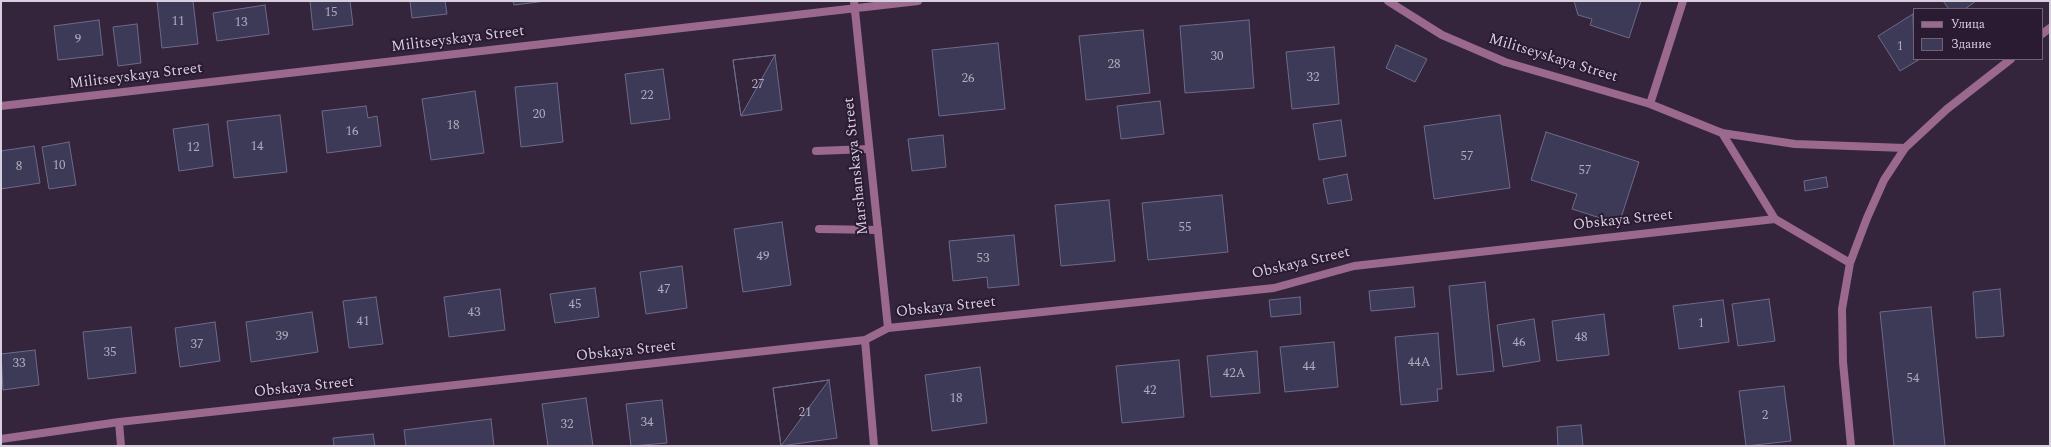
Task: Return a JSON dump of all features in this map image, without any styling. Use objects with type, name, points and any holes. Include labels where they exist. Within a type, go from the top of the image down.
[{"type":"street","name":"Militseyskaya Street","points":[[1,106],[855,4],[918,1]]},
{"type":"street","name":"Militseyskaya Street","points":[[1388,1],[1442,36],[1505,62],[1650,104],[1722,133],[1796,144],[1905,148]]},
{"type":"street","points":[[1650,104],[1683,1]]},
{"type":"street","name":"Marshanskaya Street","points":[[855,4],[888,328]]},
{"type":"street","points":[[1851,446],[1843,362],[1842,309],[1850,263],[1867,218],[1884,180],[1905,148],[1947,109],[2009,60]]},
{"type":"street","points":[[1722,133],[1775,219],[1850,263]]},
{"type":"street","points":[[816,152],[869,149]]},
{"type":"street","name":"Obskaya Street","points":[[1,439],[119,422],[865,340],[888,328],[1274,288],[1354,266],[1775,219]]},
{"type":"street","points":[[820,229],[878,230]]},
{"type":"street","points":[[865,340],[874,446]]},
{"type":"street","points":[[119,422],[121,446]]},
{"type":"building","points":[[157,1],[193,1],[198,44],[162,48]]},
{"type":"building","points":[[310,1],[350,1],[353,25],[313,30]]},
{"type":"building","points":[[410,1],[445,1],[447,14],[412,18]]},
{"type":"building","points":[[513,1],[546,1],[514,5]]},
{"type":"building","points":[[1574,1],[1641,1],[1629,38],[1590,25],[1592,19],[1578,15]]},
{"type":"building","points":[[1943,1],[1976,1],[1966,8],[1948,8]]},
{"type":"building","points":[[265,5],[269,34],[217,41],[213,13]]},
{"type":"building","points":[[1913,14],[1913,60],[1918,60],[1900,71],[1878,36]]},
{"type":"building","points":[[99,20],[103,55],[58,60],[54,26]]},
{"type":"building","points":[[1249,20],[1254,88],[1185,93],[1180,26]]},
{"type":"building","points":[[137,24],[141,63],[118,66],[113,27]]},
{"type":"building","points":[[1143,30],[1150,93],[1086,100],[1079,36]]},
{"type":"building","points":[[998,43],[1005,109],[939,116],[932,50]]},
{"type":"building","points":[[1396,45],[1427,59],[1415,82],[1386,68]]},
{"type":"building","points":[[1334,47],[1339,104],[1292,109],[1286,52]]},
{"type":"building","points":[[775,55],[782,110],[741,116],[733,60]]},
{"type":"building","points":[[775,55],[741,116],[733,60]]},
{"type":"building","points":[[663,69],[670,119],[631,124],[625,74]]},
{"type":"building","points":[[557,83],[563,142],[521,147],[515,87]]},
{"type":"building","points":[[475,91],[484,153],[431,160],[422,99]]},
{"type":"building","points":[[1160,101],[1164,134],[1121,139],[1117,106]]},
{"type":"building","points":[[366,106],[368,118],[377,116],[381,146],[327,153],[322,111]]},
{"type":"building","points":[[280,115],[287,172],[234,178],[227,121]]},
{"type":"building","points":[[1500,115],[1510,188],[1434,199],[1424,126]]},
{"type":"building","points":[[1341,120],[1346,156],[1319,160],[1313,124]]},
{"type":"building","points":[[208,124],[213,166],[179,171],[173,129]]},
{"type":"building","points":[[1546,132],[1639,162],[1619,224],[1572,209],[1577,194],[1531,180]]},
{"type":"building","points":[[943,135],[946,167],[912,171],[908,139]]},
{"type":"building","points":[[69,142],[76,185],[49,189],[42,147]]},
{"type":"building","points":[[34,146],[40,183],[1,189],[1,151]]},
{"type":"building","points":[[1347,174],[1352,200],[1328,204],[1323,179]]},
{"type":"building","points":[[1826,177],[1828,187],[1805,191],[1804,181]]},
{"type":"building","points":[[1222,195],[1228,252],[1148,260],[1142,203]]},
{"type":"building","points":[[1109,200],[1115,261],[1061,266],[1055,205]]},
{"type":"building","points":[[782,222],[791,285],[743,292],[734,229]]},
{"type":"building","points":[[1014,235],[1019,285],[988,288],[987,277],[953,281],[949,241]]},
{"type":"building","points":[[682,266],[687,308],[646,314],[640,272]]},
{"type":"building","points":[[1485,282],[1494,371],[1457,375],[1449,286]]},
{"type":"building","points":[[1413,287],[1415,307],[1371,311],[1369,291]]},
{"type":"building","points":[[595,288],[599,317],[555,323],[550,294]]},
{"type":"building","points":[[500,289],[505,330],[449,337],[444,297]]},
{"type":"building","points":[[2000,289],[2004,336],[1976,338],[1973,292]]},
{"type":"building","points":[[376,297],[383,344],[349,348],[343,301]]},
{"type":"building","points":[[1300,297],[1301,314],[1271,317],[1269,300]]},
{"type":"building","points":[[1769,299],[1775,341],[1738,346],[1732,304]]},
{"type":"building","points":[[1723,300],[1729,342],[1679,349],[1673,306]]},
{"type":"building","points":[[1931,307],[1945,446],[1894,446],[1880,312]]},
{"type":"building","points":[[312,312],[318,352],[251,362],[246,322]]},
{"type":"building","points":[[1604,314],[1609,355],[1557,361],[1552,321]]},
{"type":"building","points":[[1534,319],[1540,361],[1503,367],[1497,325]]},
{"type":"building","points":[[215,322],[220,361],[180,367],[175,328]]},
{"type":"building","points":[[131,327],[136,373],[88,379],[83,332]]},
{"type":"building","points":[[1438,333],[1442,389],[1437,389],[1438,401],[1401,405],[1395,337]]},
{"type":"building","points":[[1334,342],[1338,387],[1285,392],[1280,347]]},
{"type":"building","points":[[35,350],[39,385],[3,390],[1,354]]},
{"type":"building","points":[[1257,351],[1260,393],[1211,397],[1207,356]]},
{"type":"building","points":[[1179,360],[1184,417],[1122,423],[1116,366]]},
{"type":"building","points":[[980,367],[987,423],[932,431],[925,375]]},
{"type":"building","points":[[829,380],[837,438],[781,446],[773,388]]},
{"type":"building","points":[[829,380],[781,446],[773,388]]},
{"type":"building","points":[[1784,386],[1791,441],[1746,446],[1739,391]]},
{"type":"building","points":[[586,398],[593,446],[548,446],[542,404]]},
{"type":"building","points":[[662,400],[667,443],[631,446],[626,404]]},
{"type":"building","points":[[491,419],[494,446],[406,446],[404,430]]},
{"type":"building","points":[[1581,425],[1583,446],[1558,446],[1557,427]]},
{"type":"building","points":[[373,434],[375,446],[334,446],[333,438]]}]
